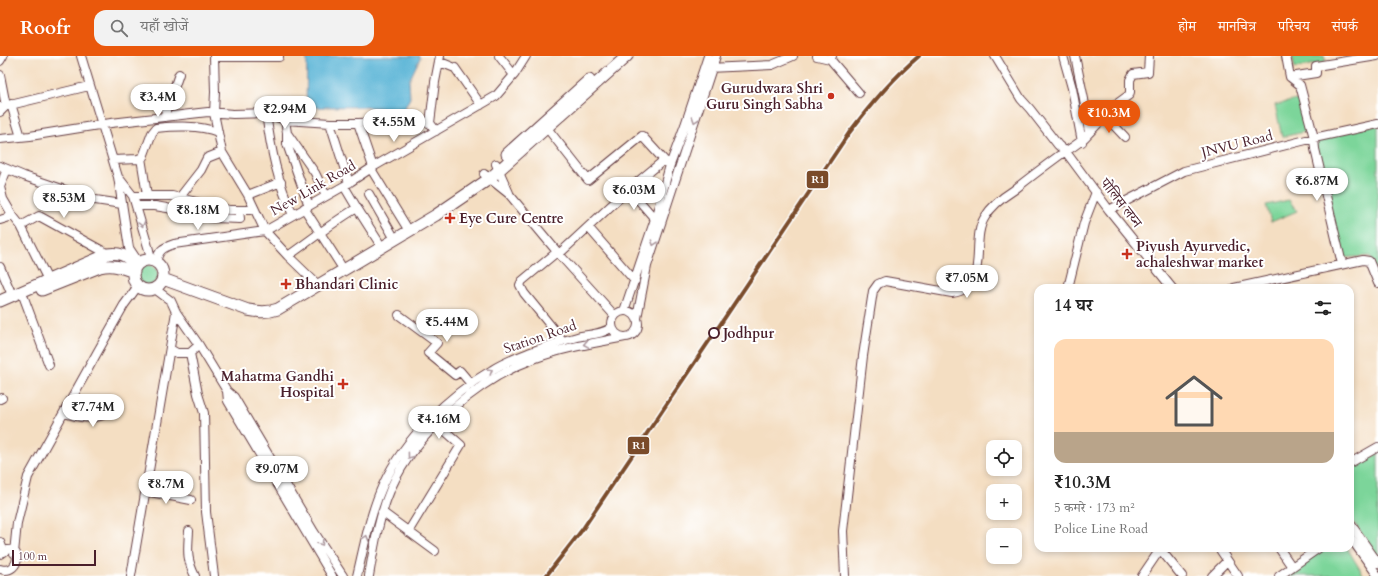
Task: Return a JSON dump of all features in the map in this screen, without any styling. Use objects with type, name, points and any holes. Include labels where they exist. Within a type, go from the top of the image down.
[{"type":"main road","points":[[498,167],[546,118],[617,56]]},
{"type":"main road","points":[[163,276],[255,306],[276,306],[315,282],[436,215],[547,128],[627,56]]},
{"type":"main road","points":[[315,282],[340,264],[406,226],[487,176]]},
{"type":"main road","points":[[0,301],[108,254],[116,253],[123,255],[137,267]]},
{"type":"main road","points":[[0,309],[100,267],[109,265],[137,267],[147,260],[153,261],[162,268],[163,276],[161,283],[155,289],[146,290],[138,286],[134,280],[137,267]]},
{"type":"street","points":[[0,61],[3,59],[3,56]]},
{"type":"street","points":[[81,56],[118,177],[129,248],[137,267]]},
{"type":"street","points":[[280,58],[214,56],[214,113],[222,152],[248,195],[265,232],[315,282]]},
{"type":"street","points":[[499,56],[514,75]]},
{"type":"street","name":"New Link Road","points":[[153,261],[163,248],[174,244],[265,232],[496,96],[514,75],[526,56]]},
{"type":"street","points":[[614,316],[612,327],[616,334],[625,337],[632,336],[637,330],[637,318],[647,266],[708,68],[708,56]]},
{"type":"street","points":[[624,311],[655,219],[667,162],[708,68],[716,56]]},
{"type":"street","points":[[708,68],[772,64],[793,56]]},
{"type":"street","points":[[817,56],[831,58],[859,93]]},
{"type":"street","name":"पोलिस लय्न","points":[[995,56],[1021,98],[1058,145],[1066,152],[1109,210],[1168,284]]},
{"type":"street","points":[[1063,56],[1072,88],[1082,142]]},
{"type":"street","points":[[1075,56],[1084,98],[1089,133]]},
{"type":"street","points":[[845,576],[843,530],[863,356],[873,290],[878,284],[885,281],[952,293],[959,292],[966,288],[971,283],[976,270],[978,262],[978,232],[985,215],[999,201],[1082,142],[1118,103],[1129,95],[1132,74],[1148,72],[1149,56]]},
{"type":"street","points":[[1286,56],[1290,76],[1300,85],[1314,138],[1315,149],[1342,264]]},
{"type":"street","points":[[1290,76],[1316,73],[1316,66],[1377,56]]},
{"type":"street","points":[[436,131],[430,123],[435,82],[440,59],[455,68],[481,105]]},
{"type":"street","points":[[164,117],[179,74]]},
{"type":"street","points":[[0,75],[4,107],[21,137]]},
{"type":"street","points":[[4,107],[89,86]]},
{"type":"street","points":[[0,139],[208,112],[233,114],[266,113],[285,120],[330,123],[414,121],[430,123]]},
{"type":"street","points":[[266,113],[274,162],[281,182],[280,185],[293,215]]},
{"type":"street","points":[[1106,117],[1125,137]]},
{"type":"street","points":[[285,120],[287,144],[306,207],[320,234],[340,264]]},
{"type":"street","points":[[330,123],[347,184],[357,208],[378,241]]},
{"type":"street","points":[[358,123],[372,168],[406,226]]},
{"type":"street","name":"JNVU Road","points":[[1109,210],[1184,171],[1314,138],[1378,124]]},
{"type":"street","points":[[113,160],[141,158],[145,154],[152,133],[156,128],[178,126],[209,129],[218,132]]},
{"type":"street","points":[[547,128],[588,180],[642,136],[667,162]]},
{"type":"street","points":[[287,133],[315,173],[326,196]]},
{"type":"street","points":[[180,197],[201,170],[206,158],[222,152]]},
{"type":"street","points":[[141,158],[146,195]]},
{"type":"street","points":[[563,341],[524,293],[520,285],[522,281],[558,253],[629,189],[667,162]]},
{"type":"street","points":[[498,167],[509,194]]},
{"type":"street","points":[[48,280],[21,226],[13,216],[0,192],[4,168],[68,191],[82,198],[122,204]]},
{"type":"street","points":[[487,176],[509,194],[558,253],[614,316]]},
{"type":"street","points":[[118,177],[133,196],[153,261]]},
{"type":"street","points":[[248,195],[281,182]]},
{"type":"street","points":[[629,189],[655,219]]},
{"type":"street","points":[[1069,284],[1084,223],[1096,192]]},
{"type":"street","points":[[369,194],[392,234]]},
{"type":"street","points":[[133,196],[172,196],[229,210],[254,210]]},
{"type":"street","points":[[137,206],[155,206],[214,218],[240,219],[239,210]]},
{"type":"street","points":[[288,256],[340,218],[357,208]]},
{"type":"street","points":[[0,220],[13,216]]},
{"type":"street","points":[[21,226],[39,216],[108,254]]},
{"type":"street","points":[[588,227],[635,281]]},
{"type":"street","points":[[1252,284],[1363,260],[1369,262],[1378,283]]},
{"type":"street","points":[[0,267],[12,295]]},
{"type":"street","points":[[0,569],[12,574],[18,563],[18,559],[14,553],[18,517],[28,477],[117,318],[138,286]]},
{"type":"street","points":[[155,289],[171,301],[176,312],[199,345],[227,391],[234,397],[307,520],[343,576]]},
{"type":"street","points":[[24,298],[49,365]]},
{"type":"street","points":[[614,316],[624,311],[634,314],[637,318]]},
{"type":"street","points":[[131,576],[176,312]]},
{"type":"street","points":[[399,315],[437,343],[428,353],[454,374],[460,371],[471,384]]},
{"type":"street","name":"Station Road","points":[[369,576],[374,544],[382,512],[390,490],[403,465],[450,401],[471,384],[502,364],[535,350],[579,336],[602,332],[612,327]]},
{"type":"street","name":"Station Road","points":[[357,576],[374,509],[396,460],[409,443],[480,387],[516,367],[537,358],[581,345],[625,337]]},
{"type":"street","points":[[170,349],[177,354],[190,354],[199,345]]},
{"type":"street","points":[[190,354],[198,394],[204,413],[206,512],[214,576]]},
{"type":"street","points":[[227,391],[228,401],[331,576]]},
{"type":"street","points":[[64,413],[76,417],[92,418],[106,413],[113,406]]},
{"type":"street","points":[[408,532],[461,445],[434,422]]},
{"type":"street","points":[[1354,454],[1378,440]]},
{"type":"street","points":[[1354,461],[1378,447]]},
{"type":"street","points":[[145,491],[191,500]]},
{"type":"street","points":[[382,512],[435,552]]},
{"type":"street","points":[[1354,529],[1378,563]]},
{"type":"street","points":[[189,530],[187,555],[195,576]]},
{"type":"street","points":[[0,542],[2,553],[14,553]]},
{"type":"street","points":[[1354,543],[1376,575]]},
{"type":"street","points":[[1152,576],[1144,573],[1159,552]]},
{"type":"street","points":[[1163,552],[1182,576]]},
{"type":"street","points":[[1221,552],[1238,576]]},
{"type":"street","points":[[1282,552],[1292,567]]},
{"type":"street","points":[[1279,576],[1313,552]]},
{"type":"street","points":[[1212,576],[1227,561]]},
{"type":"green space","points":[[1292,56],[1324,56],[1326,62],[1295,68]]},
{"type":"green space","points":[[1301,99],[1308,131],[1282,137],[1275,105]]},
{"type":"green space","points":[[1378,124],[1378,276],[1370,256],[1340,258],[1314,140]]},
{"type":"green space","points":[[1289,200],[1297,211],[1271,222],[1266,205]]},
{"type":"green space","points":[[148,265],[155,268],[158,275],[155,282],[148,285],[141,282],[138,275],[141,268]]},
{"type":"green space","points":[[1378,453],[1378,556],[1354,523],[1354,468]]},
{"type":"green space","points":[[1314,552],[1349,552],[1364,576],[1279,576]]},
{"type":"water","points":[[307,56],[419,56],[420,58],[409,81],[410,98],[403,111],[355,107],[306,108]]},
{"type":"transit line","name":"R1","points":[[546,576],[582,530],[849,133],[882,93],[919,56]]},
{"type":"place","name":"Gurudwara Shri Guru Singh Sabha","points":[[831,96]]},
{"type":"place","name":"Eye Cure Centre","points":[[450,218]]},
{"type":"place","name":"Piyush Ayurvedic, achaleshwar market","points":[[1127,254]]},
{"type":"place","name":"Bhandari Clinic","points":[[286,284]]},
{"type":"place","name":"Jodhpur","points":[[714,333]]},
{"type":"place","name":"Mahatma Gandhi Hospital","points":[[343,384]]}]
